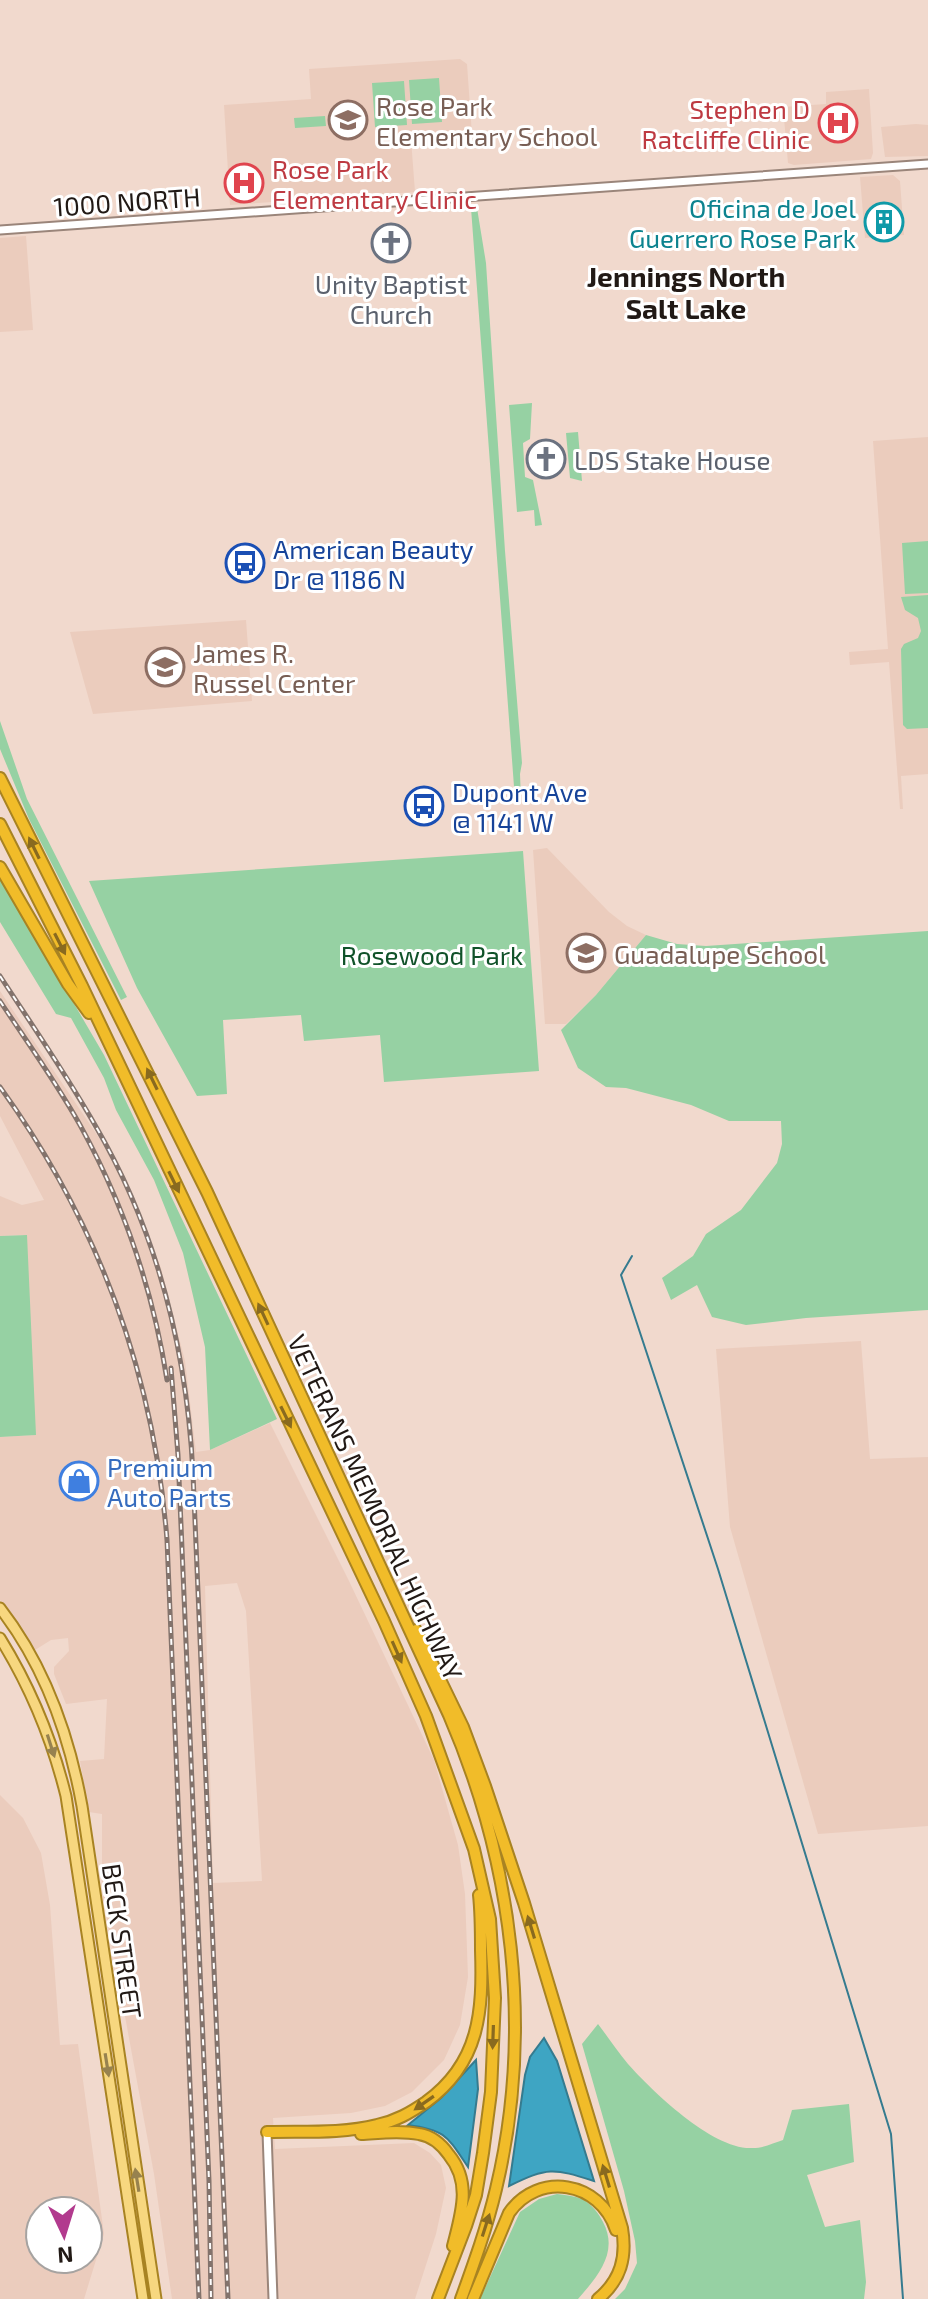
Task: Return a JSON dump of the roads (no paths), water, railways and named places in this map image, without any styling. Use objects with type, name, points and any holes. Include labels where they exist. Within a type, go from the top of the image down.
[{"type":"highway","name":"VETERANS MEMORIAL HIGHWAY","points":[[0,778],[207,1192],[463,1749],[499,1868],[512,1956],[514,2042],[506,2138],[491,2211],[461,2299]]},
{"type":"highway","name":"VETERANS MEMORIAL HIGHWAY","points":[[0,824],[104,1034],[384,1621],[426,1716],[474,1849],[490,1919],[495,1998],[491,2092],[476,2195],[436,2299]]},
{"type":"highway","points":[[0,867],[68,984],[104,1034]]},
{"type":"highway","points":[[389,1589],[410,1619],[472,1749],[524,1903],[622,2228],[624,2253],[620,2270],[615,2282],[598,2299]]},
{"type":"highway","points":[[267,2135],[348,2130],[405,2116],[440,2091],[465,2062],[479,2023],[483,1987],[480,1904],[474,1849]]},
{"type":"highway","points":[[267,2135],[399,2132],[423,2134],[442,2145],[457,2164],[463,2180],[464,2201],[436,2299]]},
{"type":"highway","points":[[473,2299],[502,2225],[513,2207],[537,2190],[562,2186],[579,2189],[593,2197],[606,2209],[614,2225],[619,2260],[598,2299]]},
{"type":"main road","name":"BECK STREET","points":[[0,1608],[28,1649],[44,1681],[72,1758],[156,2298]]},
{"type":"main road","name":"BECK STREET","points":[[0,1638],[39,1711],[66,1796],[143,2299]]},
{"type":"street","name":"1000 NORTH","points":[[0,230],[928,164]]},
{"type":"street","points":[[267,2135],[273,2299]]},
{"type":"water","points":[[544,2038],[557,2061],[594,2181],[551,2172],[533,2175],[509,2186],[525,2075],[530,2057]]},
{"type":"water","points":[[476,2060],[478,2089],[468,2167],[444,2136],[430,2129],[408,2125],[441,2098]]},
{"type":"waterway","points":[[632,1256],[621,1275],[718,1569],[891,2134],[903,2299]]},
{"type":"railway","points":[[0,976],[84,1106],[136,1207],[165,1294],[184,1383],[193,1474],[228,2299]]},
{"type":"railway","points":[[0,1001],[71,1109],[110,1186],[145,1281],[167,1380]]},
{"type":"railway","points":[[0,1087],[65,1191],[92,1245],[134,1359],[160,1478],[167,1540],[199,2299]]},
{"type":"railway","points":[[171,1368],[178,1455],[209,2181],[211,2299]]},
{"type":"place","name":"Rose Park Elementary School","points":[[348,120]]},
{"type":"place","name":"Stephen D Ratcliffe Clinic","points":[[838,123]]},
{"type":"place","name":"Rose Park Elementary Clinic","points":[[244,183]]},
{"type":"place","name":"Oficina de Joel Guerrero Rose Park","points":[[884,222]]},
{"type":"place","name":"Unity Baptist Church","points":[[391,243]]},
{"type":"place","name":"LDS Stake House","points":[[546,459]]},
{"type":"place","name":"American Beauty Dr @ 1186 N","points":[[245,563]]},
{"type":"place","name":"James R. Russel Center","points":[[165,667]]},
{"type":"place","name":"Dupont Ave @ 1141 W","points":[[424,806]]},
{"type":"place","name":"Guadalupe School","points":[[586,953]]},
{"type":"place","name":"Premium Auto Parts","points":[[79,1481]]},
{"type":"district","name":"Jennings North Salt Lake","points":[[686,292]]},
{"type":"park label","name":"Rosewood Park","points":[[432,954]]}]
